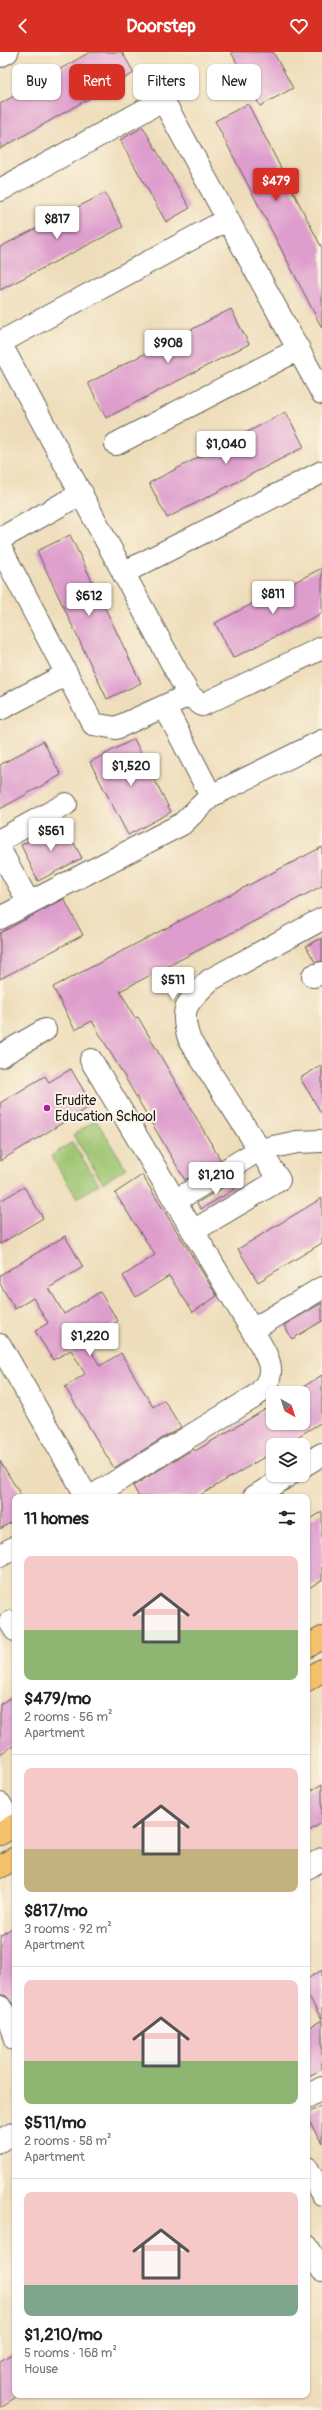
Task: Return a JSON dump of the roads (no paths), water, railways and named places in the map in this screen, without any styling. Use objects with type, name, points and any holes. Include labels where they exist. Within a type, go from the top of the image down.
[{"type":"main road","points":[[310,1645],[322,1638]]},
{"type":"main road","points":[[310,1678],[322,1670]]},
{"type":"main road","points":[[0,1867],[12,1860]]},
{"type":"street","points":[[0,56],[6,52]]},
{"type":"street","points":[[0,190],[163,100],[322,393]]},
{"type":"street","points":[[228,219],[0,343],[189,694],[202,705],[322,648]]},
{"type":"street","points":[[116,444],[299,349]]},
{"type":"street","points":[[123,573],[322,472]]},
{"type":"street","points":[[0,539],[82,493]]},
{"type":"street","points":[[0,547],[6,575],[67,674],[93,724],[116,728],[165,707],[189,694]]},
{"type":"street","points":[[0,709],[67,674]]},
{"type":"street","points":[[165,707],[211,796]]},
{"type":"street","points":[[0,918],[182,824],[211,796],[322,741]]},
{"type":"street","points":[[0,840],[66,804]]},
{"type":"street","points":[[0,850],[29,903]]},
{"type":"street","points":[[193,1231],[280,1180],[259,1150],[190,1041],[184,1023],[185,1010],[194,995],[210,980],[322,919]]},
{"type":"street","points":[[0,1056],[45,1030]]},
{"type":"street","points":[[91,1060],[252,1330],[271,1366],[270,1379],[266,1388],[254,1397],[96,1494]]},
{"type":"street","points":[[175,1201],[259,1150],[297,1142],[322,1141]]},
{"type":"street","points":[[252,1330],[322,1288]]},
{"type":"street","points":[[0,1345],[85,1494]]},
{"type":"street","points":[[310,1462],[322,1454]]},
{"type":"street","points":[[259,1494],[278,1482]]},
{"type":"street","points":[[0,1556],[12,1548]]},
{"type":"street","points":[[0,1804],[10,1828]]},
{"type":"street","points":[[310,1866],[322,1858]]},
{"type":"street","points":[[0,2007],[9,2021],[12,2030]]},
{"type":"street","points":[[310,2095],[322,2088]]},
{"type":"street","points":[[0,2141],[12,2135]]},
{"type":"street","points":[[313,2246],[322,2270]]},
{"type":"place","name":"Erudite Education School","points":[[47,1108]]}]
